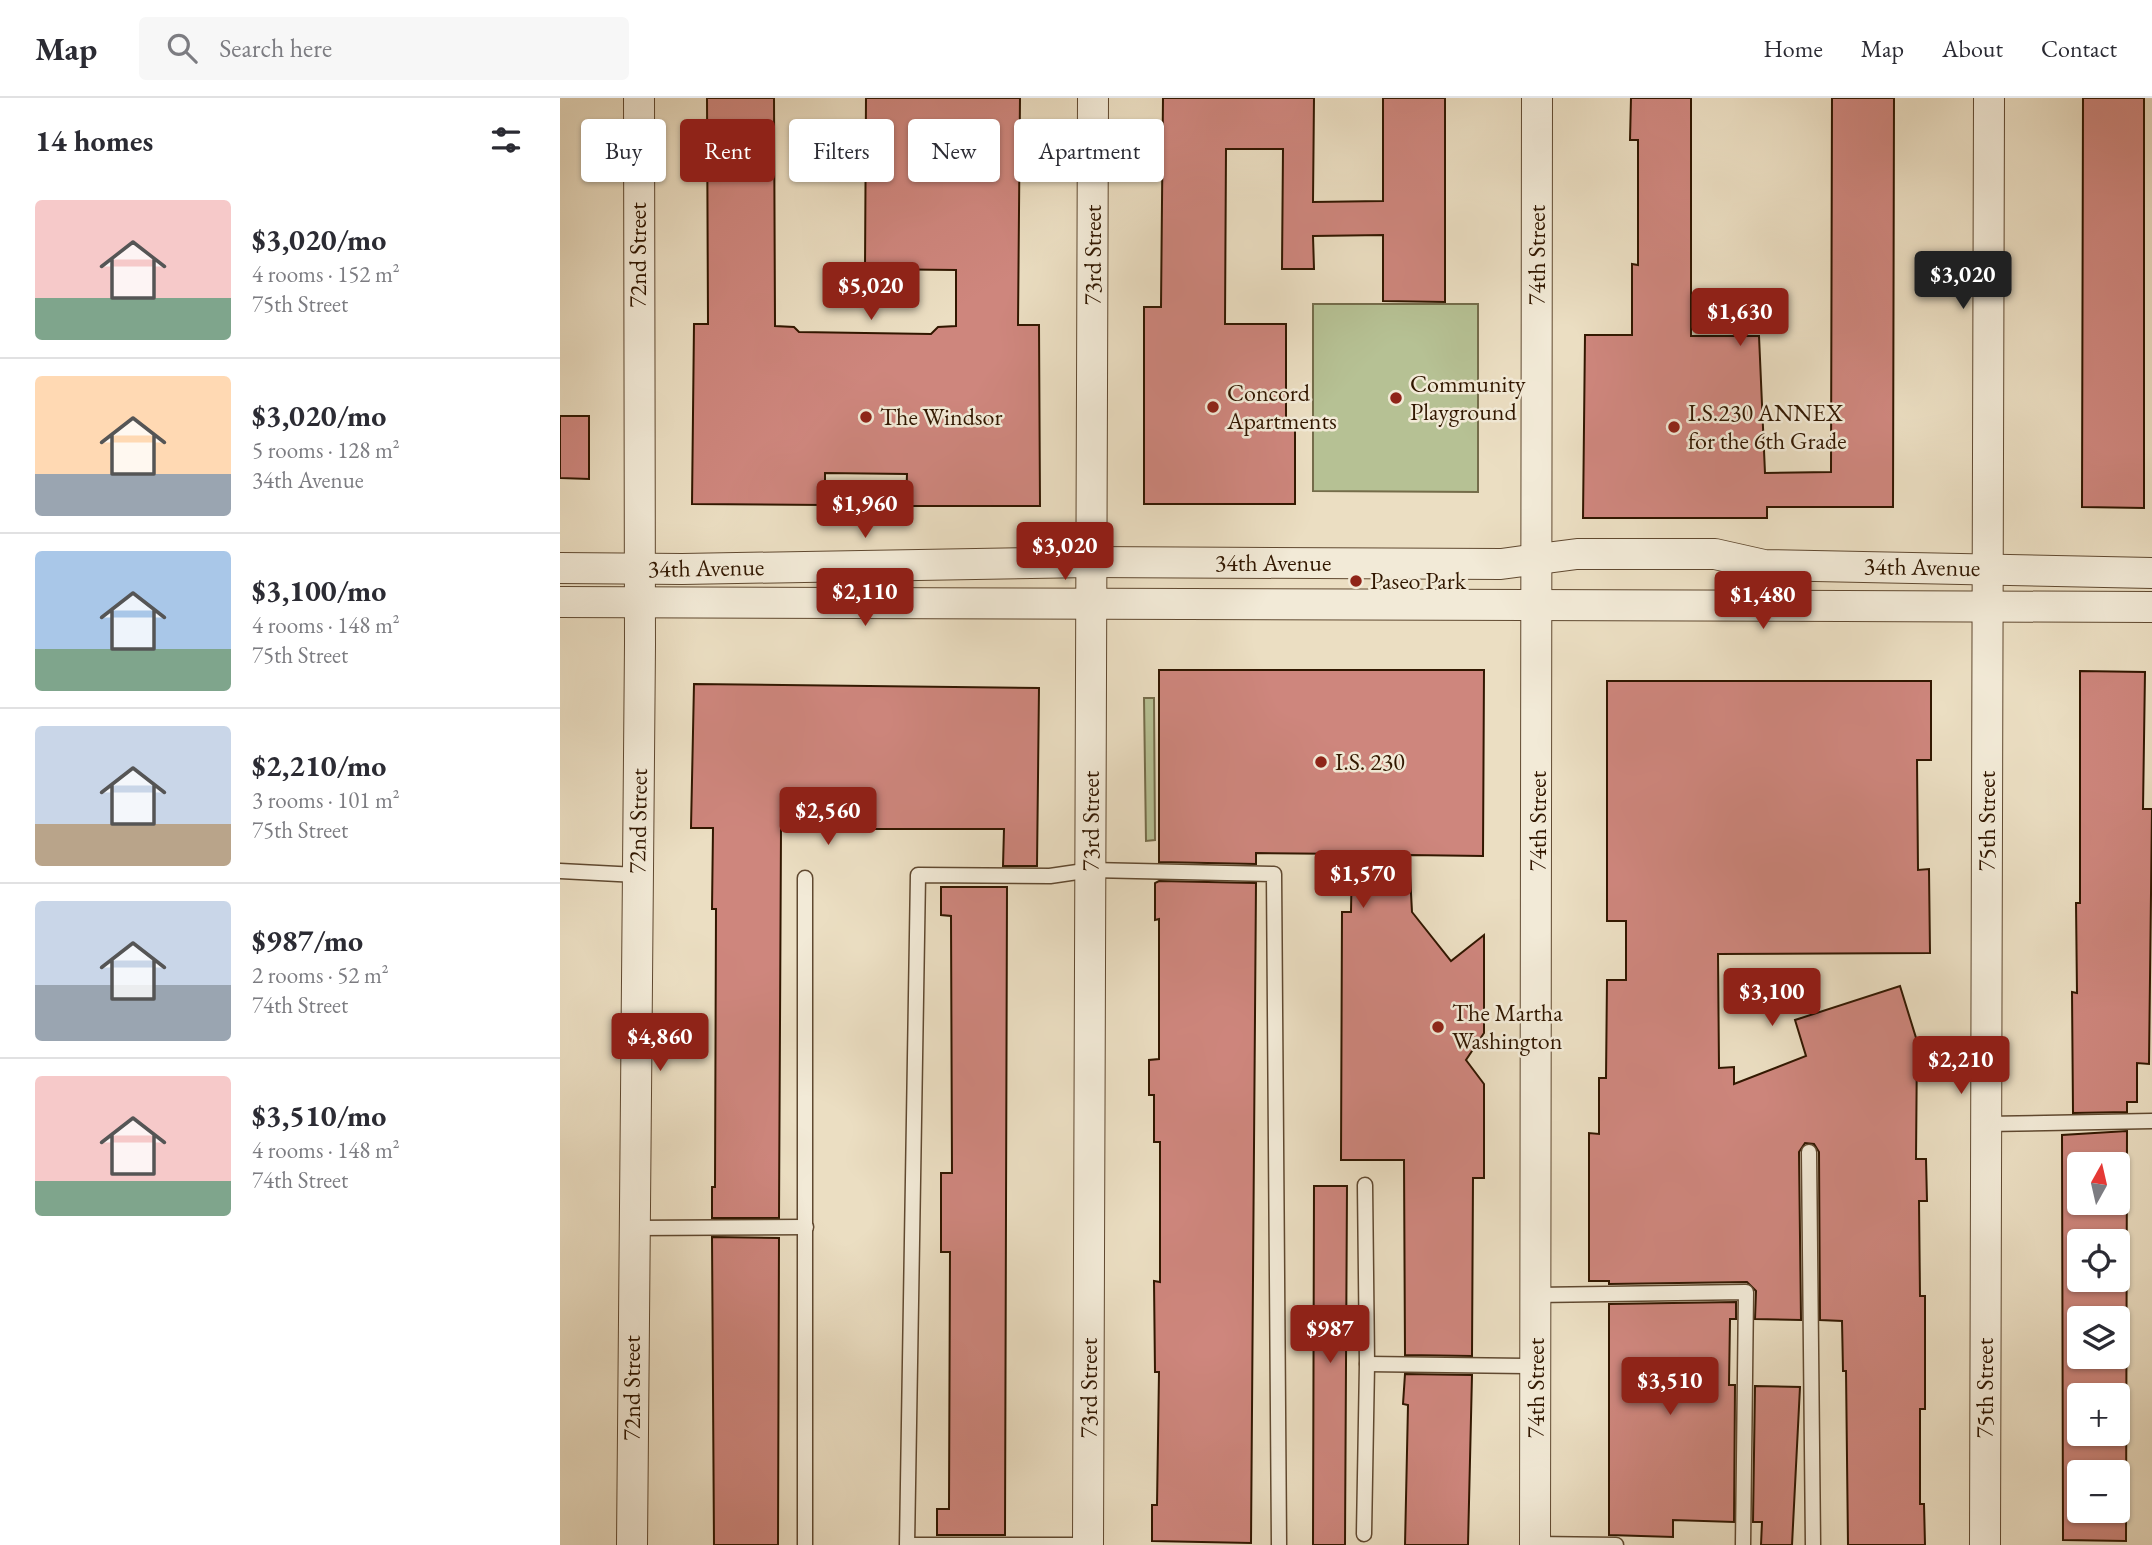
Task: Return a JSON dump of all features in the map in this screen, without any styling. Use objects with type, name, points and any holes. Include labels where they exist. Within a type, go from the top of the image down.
[{"type":"street","name":"72nd Street","points":[[632,1545],[639,602],[639,98]]},
{"type":"street","name":"73rd Street","points":[[1086,1545],[1093,98]]},
{"type":"street","name":"74th Street","points":[[1535,1545],[1539,606],[1537,98]]},
{"type":"street","name":"75th Street","points":[[1985,1545],[1989,98]]},
{"type":"street","name":"34th Avenue","points":[[560,568],[1091,562],[1501,564],[1577,554],[1715,554],[1764,565],[1987,568],[2027,573],[2152,573]]},
{"type":"street","name":"34th Avenue","points":[[560,602],[2152,607]]},
{"type":"lane","points":[[1086,1545],[908,1545],[918,875],[1050,876],[1091,870],[1274,874],[1279,1545]]},
{"type":"lane","points":[[560,871],[637,874]]},
{"type":"lane","points":[[804,1544],[805,878]]},
{"type":"lane","points":[[1986,1124],[2152,1121]]},
{"type":"lane","points":[[1809,1152],[1813,1545]]},
{"type":"lane","points":[[1364,1534],[1367,1364],[1365,1185]]},
{"type":"lane","points":[[634,1228],[806,1227]]},
{"type":"lane","points":[[1536,1295],[1746,1292],[1743,1545]]},
{"type":"lane","points":[[1367,1364],[1536,1366]]},
{"type":"lane","points":[[624,1545],[632,1545]]},
{"type":"lane","points":[[1535,1545],[1616,1545]]},
{"type":"green space","name":"Community Playground","points":[[1313,304],[1478,304],[1478,492],[1313,491]]},
{"type":"green space","points":[[1144,698],[1154,698],[1155,840],[1146,841]]},
{"type":"building","points":[[707,98],[774,98],[774,119],[707,119]]},
{"type":"building","points":[[866,98],[1020,98],[1020,119],[1014,119],[1014,182],[1019,182],[1018,325],[1039,325],[1040,506],[906,506],[907,474],[825,473],[825,505],[692,504],[694,324],[708,324],[707,182],[774,182],[775,326],[794,327],[799,332],[931,334],[938,327],[956,326],[956,270],[865,269],[866,182],[894,182],[894,119],[866,119]]},
{"type":"building","points":[[1163,98],[1314,98],[1313,202],[1383,201],[1383,98],[1445,98],[1445,302],[1383,301],[1383,235],[1313,236],[1314,269],[1282,269],[1283,149],[1226,149],[1225,324],[1286,324],[1286,430],[1295,430],[1295,504],[1144,504],[1144,307],[1161,307]]},
{"type":"building","points":[[1631,98],[1691,98],[1691,336],[1759,336],[1765,473],[1831,472],[1832,98],[1894,98],[1893,507],[1767,507],[1767,518],[1583,518],[1585,335],[1632,335],[1632,264],[1638,265],[1638,140],[1630,140]]},
{"type":"building","points":[[2083,98],[2144,98],[2144,508],[2082,507]]},
{"type":"building","points":[[560,416],[589,416],[589,479],[560,478]]},
{"type":"building","points":[[1159,670],[1484,670],[1483,856],[1409,855],[1412,912],[1451,961],[1484,935],[1484,1033],[1466,1060],[1484,1084],[1484,1178],[1473,1178],[1472,1356],[1405,1355],[1404,1160],[1341,1160],[1342,912],[1351,912],[1352,854],[1256,853],[1256,864],[1159,862]]},
{"type":"building","points":[[2080,671],[2145,672],[2143,809],[2152,809],[2149,1064],[2137,1063],[2137,1102],[2127,1102],[2127,1112],[2073,1113],[2072,992],[2077,993],[2076,903],[2080,903]]},
{"type":"building","points":[[1607,681],[1931,681],[1931,760],[1917,760],[1918,870],[1929,869],[1930,953],[1718,954],[1719,1068],[1734,1067],[1734,1084],[1806,1056],[1795,1020],[1900,986],[1917,1041],[1916,1159],[1926,1159],[1927,1201],[1919,1201],[1920,1296],[1925,1296],[1925,1409],[1920,1409],[1920,1504],[1924,1504],[1925,1545],[1848,1545],[1846,1371],[1843,1371],[1842,1321],[1820,1320],[1819,1152],[1814,1144],[1805,1143],[1799,1152],[1801,1320],[1755,1319],[1756,1291],[1747,1282],[1609,1284],[1609,1281],[1589,1281],[1589,1133],[1599,1134],[1599,1078],[1606,1078],[1607,980],[1626,980],[1626,921],[1607,921]]},
{"type":"building","points":[[694,684],[1039,688],[1037,866],[1003,866],[1004,829],[781,829],[779,1218],[712,1218],[712,1187],[715,1187],[716,909],[712,909],[713,828],[691,828]]},
{"type":"building","points":[[1155,883],[1256,883],[1251,1543],[1152,1541],[1152,1505],[1157,1505],[1159,1372],[1155,1372],[1154,1281],[1160,1282],[1160,1142],[1154,1142],[1154,1095],[1149,1095],[1149,1060],[1159,1059],[1159,919],[1155,920]]},
{"type":"building","points":[[941,887],[1007,887],[1005,1535],[937,1535],[937,1509],[949,1509],[950,1252],[941,1252],[941,1173],[952,1173],[951,916],[941,915]]},
{"type":"building","points":[[2127,1131],[2127,1152],[2067,1152],[2067,1215],[2127,1215],[2127,1229],[2067,1229],[2067,1292],[2127,1292],[2127,1306],[2067,1306],[2067,1369],[2126,1369],[2126,1383],[2067,1383],[2067,1446],[2126,1446],[2126,1460],[2067,1460],[2067,1523],[2126,1523],[2126,1541],[2063,1540],[2062,1135]]},
{"type":"building","points":[[1314,1186],[1347,1186],[1345,1545],[1313,1545]]},
{"type":"building","points":[[712,1237],[779,1238],[778,1545],[714,1545]]},
{"type":"building","points":[[1736,1302],[1736,1319],[1730,1319],[1729,1385],[1735,1385],[1734,1522],[1673,1520],[1673,1537],[1609,1535],[1609,1304]]},
{"type":"building","points":[[1405,1374],[1472,1375],[1468,1545],[1405,1545],[1408,1405],[1403,1404]]},
{"type":"building","points":[[1755,1386],[1800,1387],[1792,1545],[1761,1545],[1762,1522],[1753,1522]]},
{"type":"place","name":"Community Playground","points":[[1396,398]]},
{"type":"place","name":"Concord Apartments","points":[[1213,407]]},
{"type":"place","name":"The Windsor","points":[[866,417]]},
{"type":"place","name":"I.S.230 ANNEX for the 6th Grade","points":[[1674,427]]},
{"type":"place","name":"Paseo Park","points":[[1356,581]]},
{"type":"place","name":"I.S. 230","points":[[1321,762]]},
{"type":"place","name":"The Martha Washington","points":[[1438,1027]]}]
